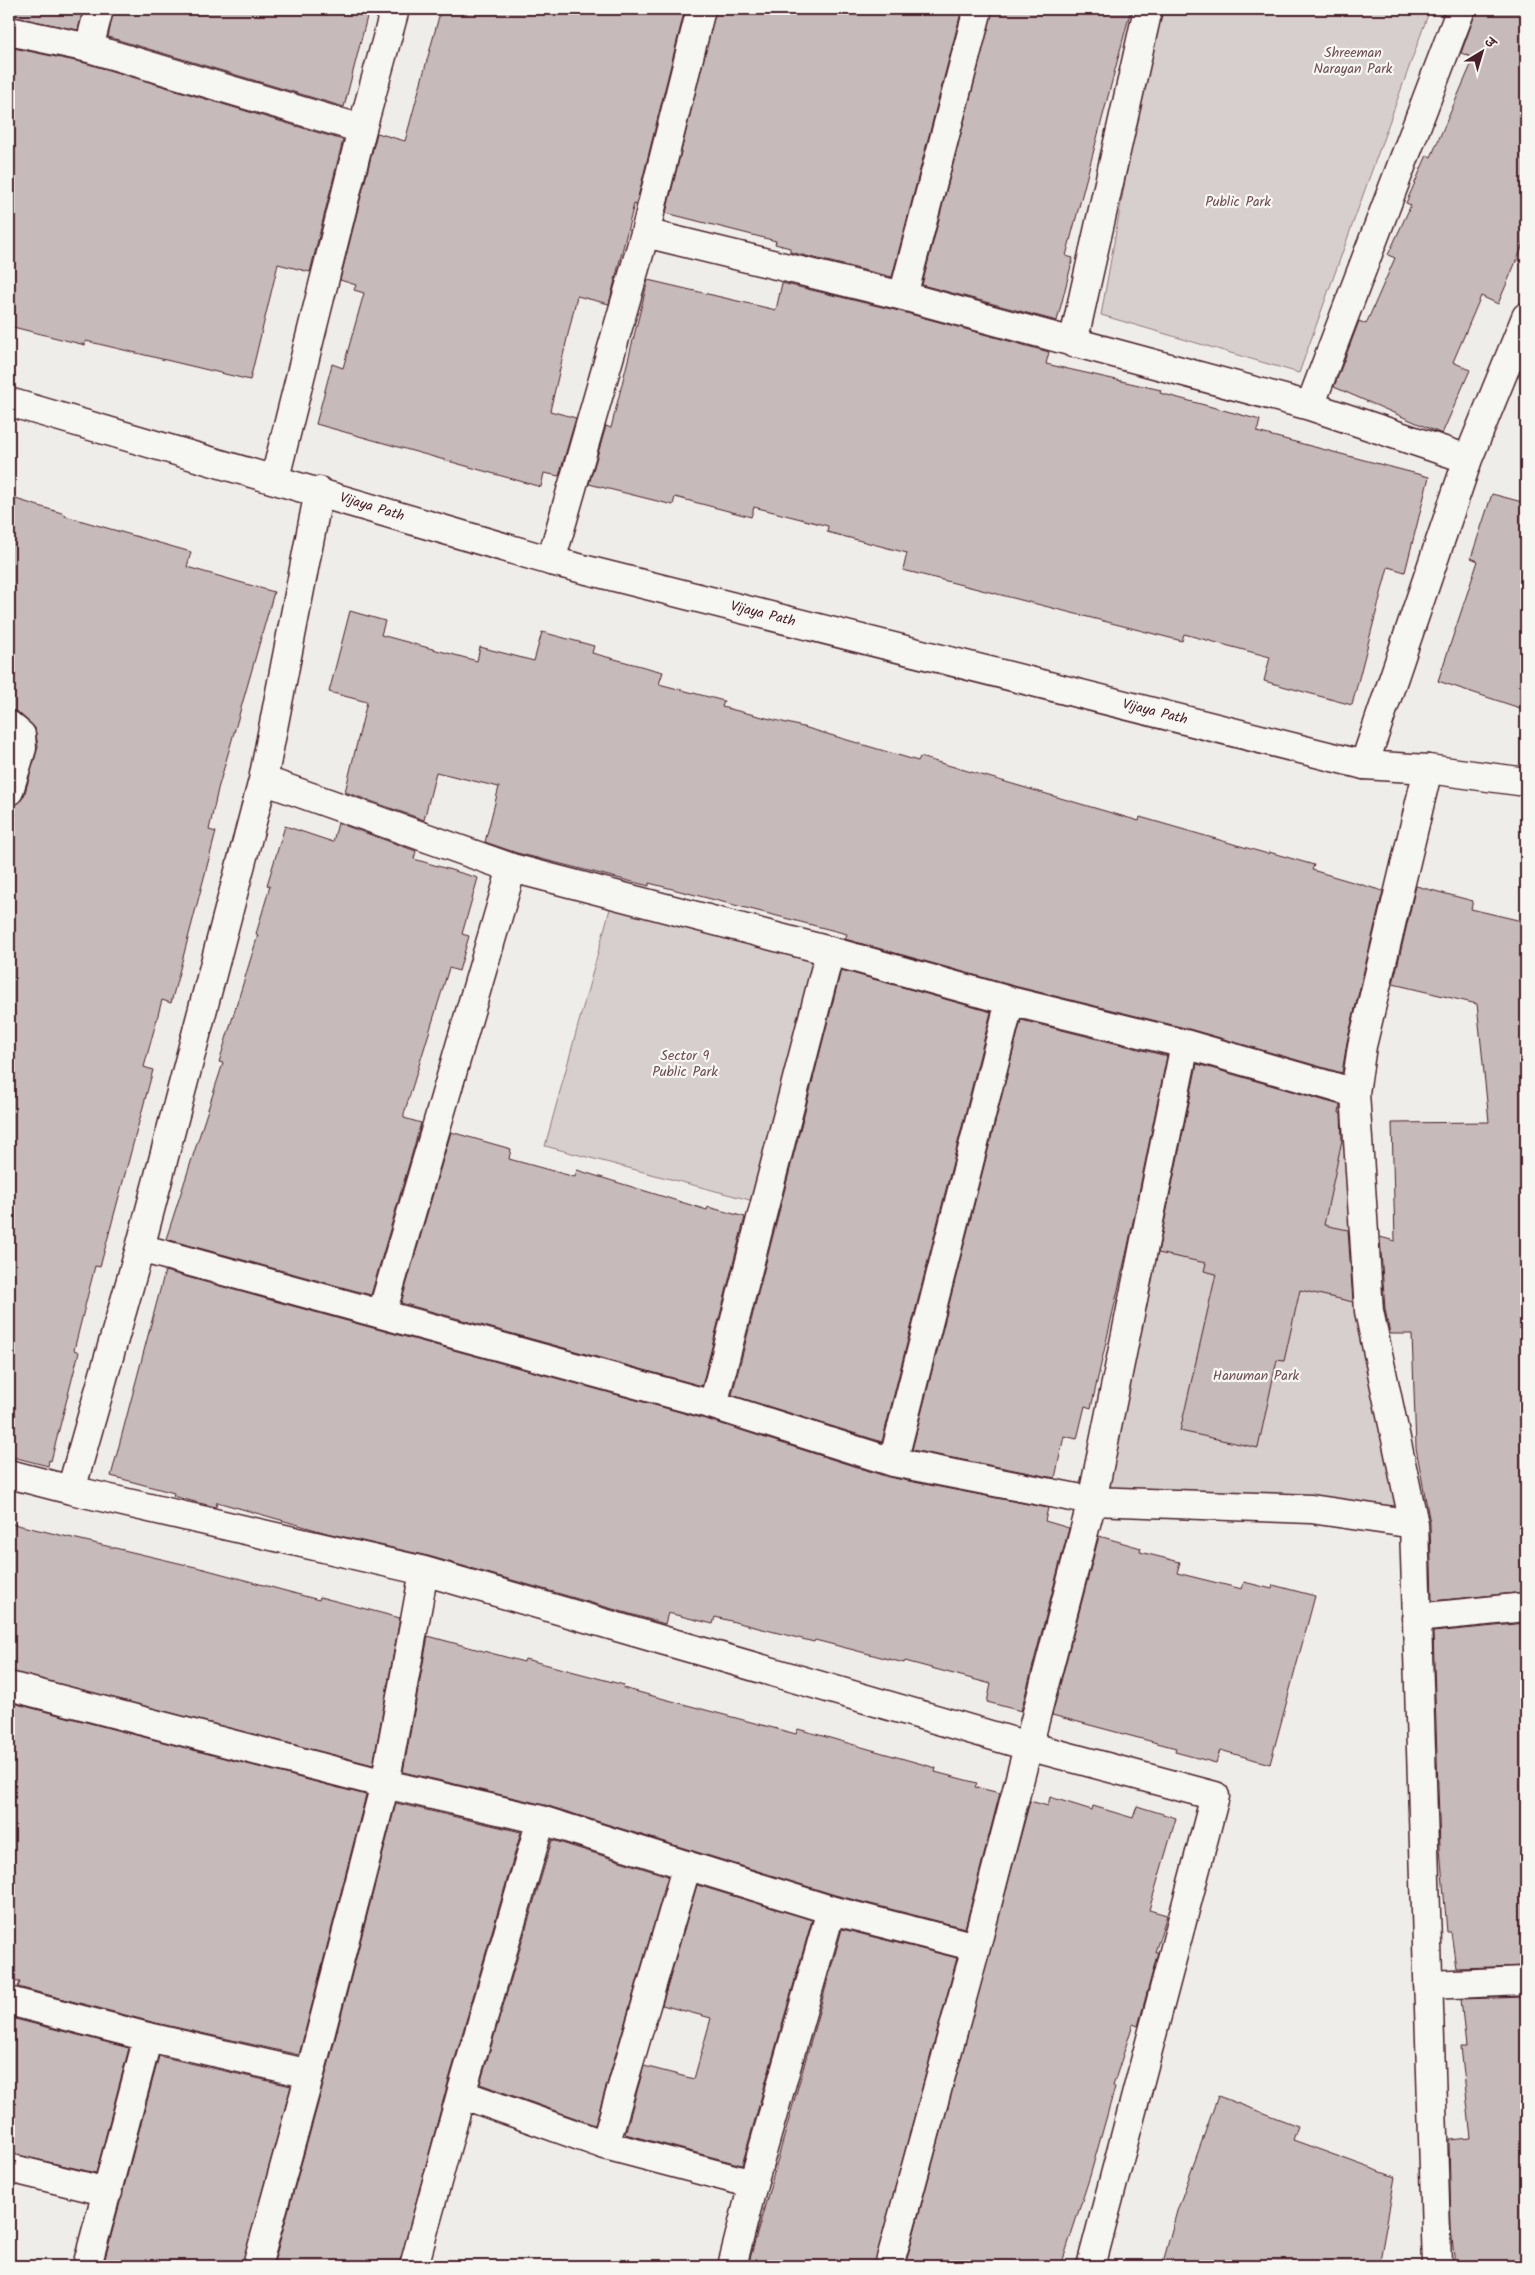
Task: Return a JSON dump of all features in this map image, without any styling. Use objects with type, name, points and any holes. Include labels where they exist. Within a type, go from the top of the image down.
[{"type":"street","points":[[90,48],[99,9]]},
{"type":"street","points":[[275,478],[362,129],[394,9]]},
{"type":"street","points":[[551,561],[645,233],[701,9]]},
{"type":"street","points":[[903,296],[978,9]]},
{"type":"street","points":[[1073,343],[1148,9]]},
{"type":"street","points":[[1310,406],[1461,9]]},
{"type":"street","points":[[9,30],[90,48],[362,129]]},
{"type":"street","points":[[645,233],[903,296],[1310,406],[1468,459]]},
{"type":"street","points":[[1364,765],[1468,459],[1526,317]]},
{"type":"street","name":"Vijaya Path","points":[[9,402],[275,478],[551,561],[1364,765],[1428,769],[1526,782]]},
{"type":"street","points":[[71,1490],[140,1248],[263,780],[319,491]]},
{"type":"street","points":[[9,725],[21,735],[22,748],[9,791]]},
{"type":"street","points":[[1428,769],[1362,1046],[1355,1093],[1369,1311],[1414,1524],[1436,2266]]},
{"type":"street","points":[[263,780],[512,868],[830,951],[1010,1001],[1185,1044],[1355,1093]]},
{"type":"street","points":[[382,1313],[512,868]]},
{"type":"street","points":[[713,1405],[830,951]]},
{"type":"street","points":[[893,1462],[1010,1001]]},
{"type":"street","points":[[889,2266],[976,1947],[1092,1501],[1185,1044]]},
{"type":"street","points":[[140,1248],[713,1405],[893,1462],[1092,1501],[1311,1509],[1414,1524]]},
{"type":"street","points":[[9,1474],[424,1571],[1028,1746],[1215,1796],[1091,2266]]},
{"type":"street","points":[[257,2266],[310,2074],[385,1784],[424,1571]]},
{"type":"street","points":[[1416,1618],[1526,1607]]},
{"type":"street","points":[[9,1686],[385,1784],[541,1820],[831,1910],[976,1947]]},
{"type":"street","points":[[414,2266],[461,2094],[541,1820]]},
{"type":"street","points":[[605,2144],[687,1866]]},
{"type":"street","points":[[732,2266],[753,2184],[831,1910]]},
{"type":"street","points":[[1428,1985],[1526,1981]]},
{"type":"street","points":[[9,2001],[148,2037],[310,2074]]},
{"type":"street","points":[[86,2266],[108,2192],[148,2037]]},
{"type":"street","points":[[461,2094],[605,2144],[753,2184]]},
{"type":"street","points":[[9,2168],[108,2192]]},
{"type":"green space","name":"Public Park","points":[[1158,9],[1430,9],[1299,373],[1101,315],[1149,47]]},
{"type":"green space","name":"Sector 9 Public Park","points":[[614,894],[830,951],[765,1204],[545,1146]]},
{"type":"green space","name":"Hanuman Park","points":[[1185,1044],[1355,1093],[1414,1524],[1092,1501]]},
{"type":"building","points":[[9,9],[83,9],[78,30],[9,16]]},
{"type":"building","points":[[114,9],[369,9],[344,107],[108,37]]},
{"type":"building","points":[[441,9],[685,9],[609,304],[577,296],[550,411],[576,418],[559,476],[544,473],[541,487],[316,424],[332,364],[343,368],[364,293],[354,290],[356,285],[340,280],[377,133],[405,141]]},
{"type":"building","points":[[716,9],[962,9],[892,277],[790,252],[790,248],[775,244],[776,241],[666,213]]},
{"type":"building","points":[[993,9],[1131,9],[1066,256],[1073,258],[1057,321],[922,285]]},
{"type":"building","points":[[1477,9],[1526,9],[1526,238],[1498,304],[1481,296],[1453,362],[1470,370],[1442,434],[1334,387],[1359,321],[1366,324],[1395,258],[1388,255],[1411,205],[1406,203],[1427,155],[1431,157],[1474,58],[1461,53]]},
{"type":"building","points":[[9,47],[85,63],[343,140],[310,272],[278,264],[250,380],[86,341],[85,345],[9,326]]},
{"type":"building","points":[[648,280],[776,310],[782,283],[899,311],[1049,352],[1046,364],[1161,390],[1160,393],[1260,420],[1257,432],[1429,477],[1405,572],[1388,567],[1352,705],[1264,681],[1270,657],[1184,634],[1182,641],[903,570],[907,553],[827,532],[828,526],[754,507],[751,517],[675,497],[673,505],[589,484],[606,426],[611,428]]},
{"type":"building","points":[[1492,494],[1526,503],[1526,710],[1438,681],[1478,561],[1471,558]]},
{"type":"building","points":[[9,497],[65,514],[65,516],[191,552],[187,567],[274,592],[218,789],[209,830],[216,832],[171,1003],[162,1000],[144,1067],[153,1070],[100,1267],[95,1266],[74,1350],[79,1352],[51,1461],[49,1460],[48,1466],[9,1456],[9,841],[16,814],[9,812],[9,806],[19,803],[24,796],[38,747],[35,728],[19,713],[9,710]]},
{"type":"building","points":[[350,611],[385,621],[381,635],[477,661],[480,647],[534,661],[542,632],[594,646],[592,653],[663,672],[659,684],[724,701],[722,707],[807,728],[918,761],[920,757],[1139,821],[1140,817],[1268,854],[1269,852],[1314,865],[1312,870],[1383,891],[1347,1042],[1342,1073],[1189,1029],[1014,986],[845,939],[847,934],[649,883],[649,886],[517,853],[485,842],[499,787],[436,772],[424,820],[345,792],[367,702],[329,692]]},
{"type":"building","points":[[338,823],[416,851],[414,859],[478,878],[462,934],[469,936],[459,971],[449,968],[404,1114],[404,1118],[421,1123],[371,1295],[166,1239],[223,1063],[219,1062],[258,935],[256,934],[270,886],[267,885],[285,826],[333,842]]},
{"type":"building","points":[[1416,886],[1473,901],[1471,909],[1526,922],[1526,1592],[1432,1601],[1430,1523],[1416,1448],[1412,1334],[1390,1334],[1385,1309],[1380,1237],[1395,1241],[1392,1123],[1489,1122],[1477,1004],[1393,984]]},
{"type":"building","points":[[841,970],[991,1012],[882,1442],[732,1395]]},
{"type":"building","points":[[1021,1020],[1167,1056],[1128,1246],[1091,1408],[1085,1406],[1077,1439],[1064,1436],[1055,1478],[912,1450]]},
{"type":"building","points":[[1197,1064],[1340,1105],[1342,1140],[1324,1225],[1348,1230],[1353,1302],[1300,1290],[1284,1361],[1277,1360],[1258,1448],[1180,1431],[1216,1274],[1204,1271],[1206,1263],[1158,1253]]},
{"type":"building","points":[[451,1132],[511,1149],[509,1159],[575,1177],[577,1170],[707,1210],[708,1207],[745,1217],[702,1386],[401,1303]]},
{"type":"building","points":[[165,1271],[709,1420],[888,1477],[1048,1508],[1045,1521],[1069,1528],[1021,1711],[987,1702],[991,1684],[905,1661],[904,1663],[715,1617],[713,1624],[668,1613],[665,1624],[428,1556],[327,1533],[217,1502],[216,1507],[199,1503],[173,1496],[174,1493],[111,1476]]},
{"type":"building","points":[[9,1523],[204,1569],[319,1600],[320,1597],[400,1618],[373,1765],[9,1671]]},
{"type":"building","points":[[1099,1536],[1141,1548],[1140,1552],[1180,1562],[1177,1573],[1242,1589],[1244,1582],[1272,1589],[1273,1585],[1315,1596],[1270,1764],[1220,1750],[1216,1763],[1175,1752],[1176,1748],[1052,1715]]},
{"type":"building","points":[[1526,1623],[1526,1966],[1456,1968],[1451,1932],[1447,1932],[1440,1848],[1433,1632]]},
{"type":"building","points":[[428,1636],[524,1662],[525,1659],[624,1685],[623,1688],[796,1734],[798,1729],[936,1768],[935,1772],[977,1783],[975,1787],[1000,1793],[965,1928],[835,1895],[545,1805],[403,1772]]},
{"type":"building","points":[[9,1702],[366,1795],[299,2055],[152,2022],[18,1987],[20,1982],[9,1981]]},
{"type":"building","points":[[1050,1797],[1092,1810],[1093,1806],[1133,1818],[1137,1806],[1176,1818],[1149,1910],[1167,1915],[1155,1952],[1158,1952],[1138,2026],[1133,2024],[1113,2086],[1115,2087],[1090,2176],[1061,2266],[905,2266],[1030,1801],[1048,1806]]},
{"type":"building","points":[[396,1803],[521,1832],[446,2090],[399,2266],[273,2266],[325,2078]]},
{"type":"building","points":[[552,1840],[668,1876],[595,2125],[480,2084]]},
{"type":"building","points":[[697,1885],[812,1920],[742,2165],[625,2134],[644,2066],[694,2079],[711,2018],[662,2005]]},
{"type":"building","points":[[842,1929],[957,1958],[874,2266],[748,2266]]},
{"type":"building","points":[[1526,1997],[1526,2266],[1455,2266],[1451,2228],[1449,2140],[1471,2138],[1461,2047],[1466,2047],[1461,1999]]},
{"type":"building","points":[[11,2018],[129,2048],[96,2173],[9,2153],[9,2027]]},
{"type":"building","points":[[159,2056],[291,2086],[242,2266],[103,2266]]},
{"type":"building","points":[[1218,2096],[1298,2126],[1293,2140],[1395,2177],[1379,2266],[1162,2266],[1177,2211]]},
{"type":"park label","name":"Shreeman Narayan Park","points":[[1353,62]]}]
